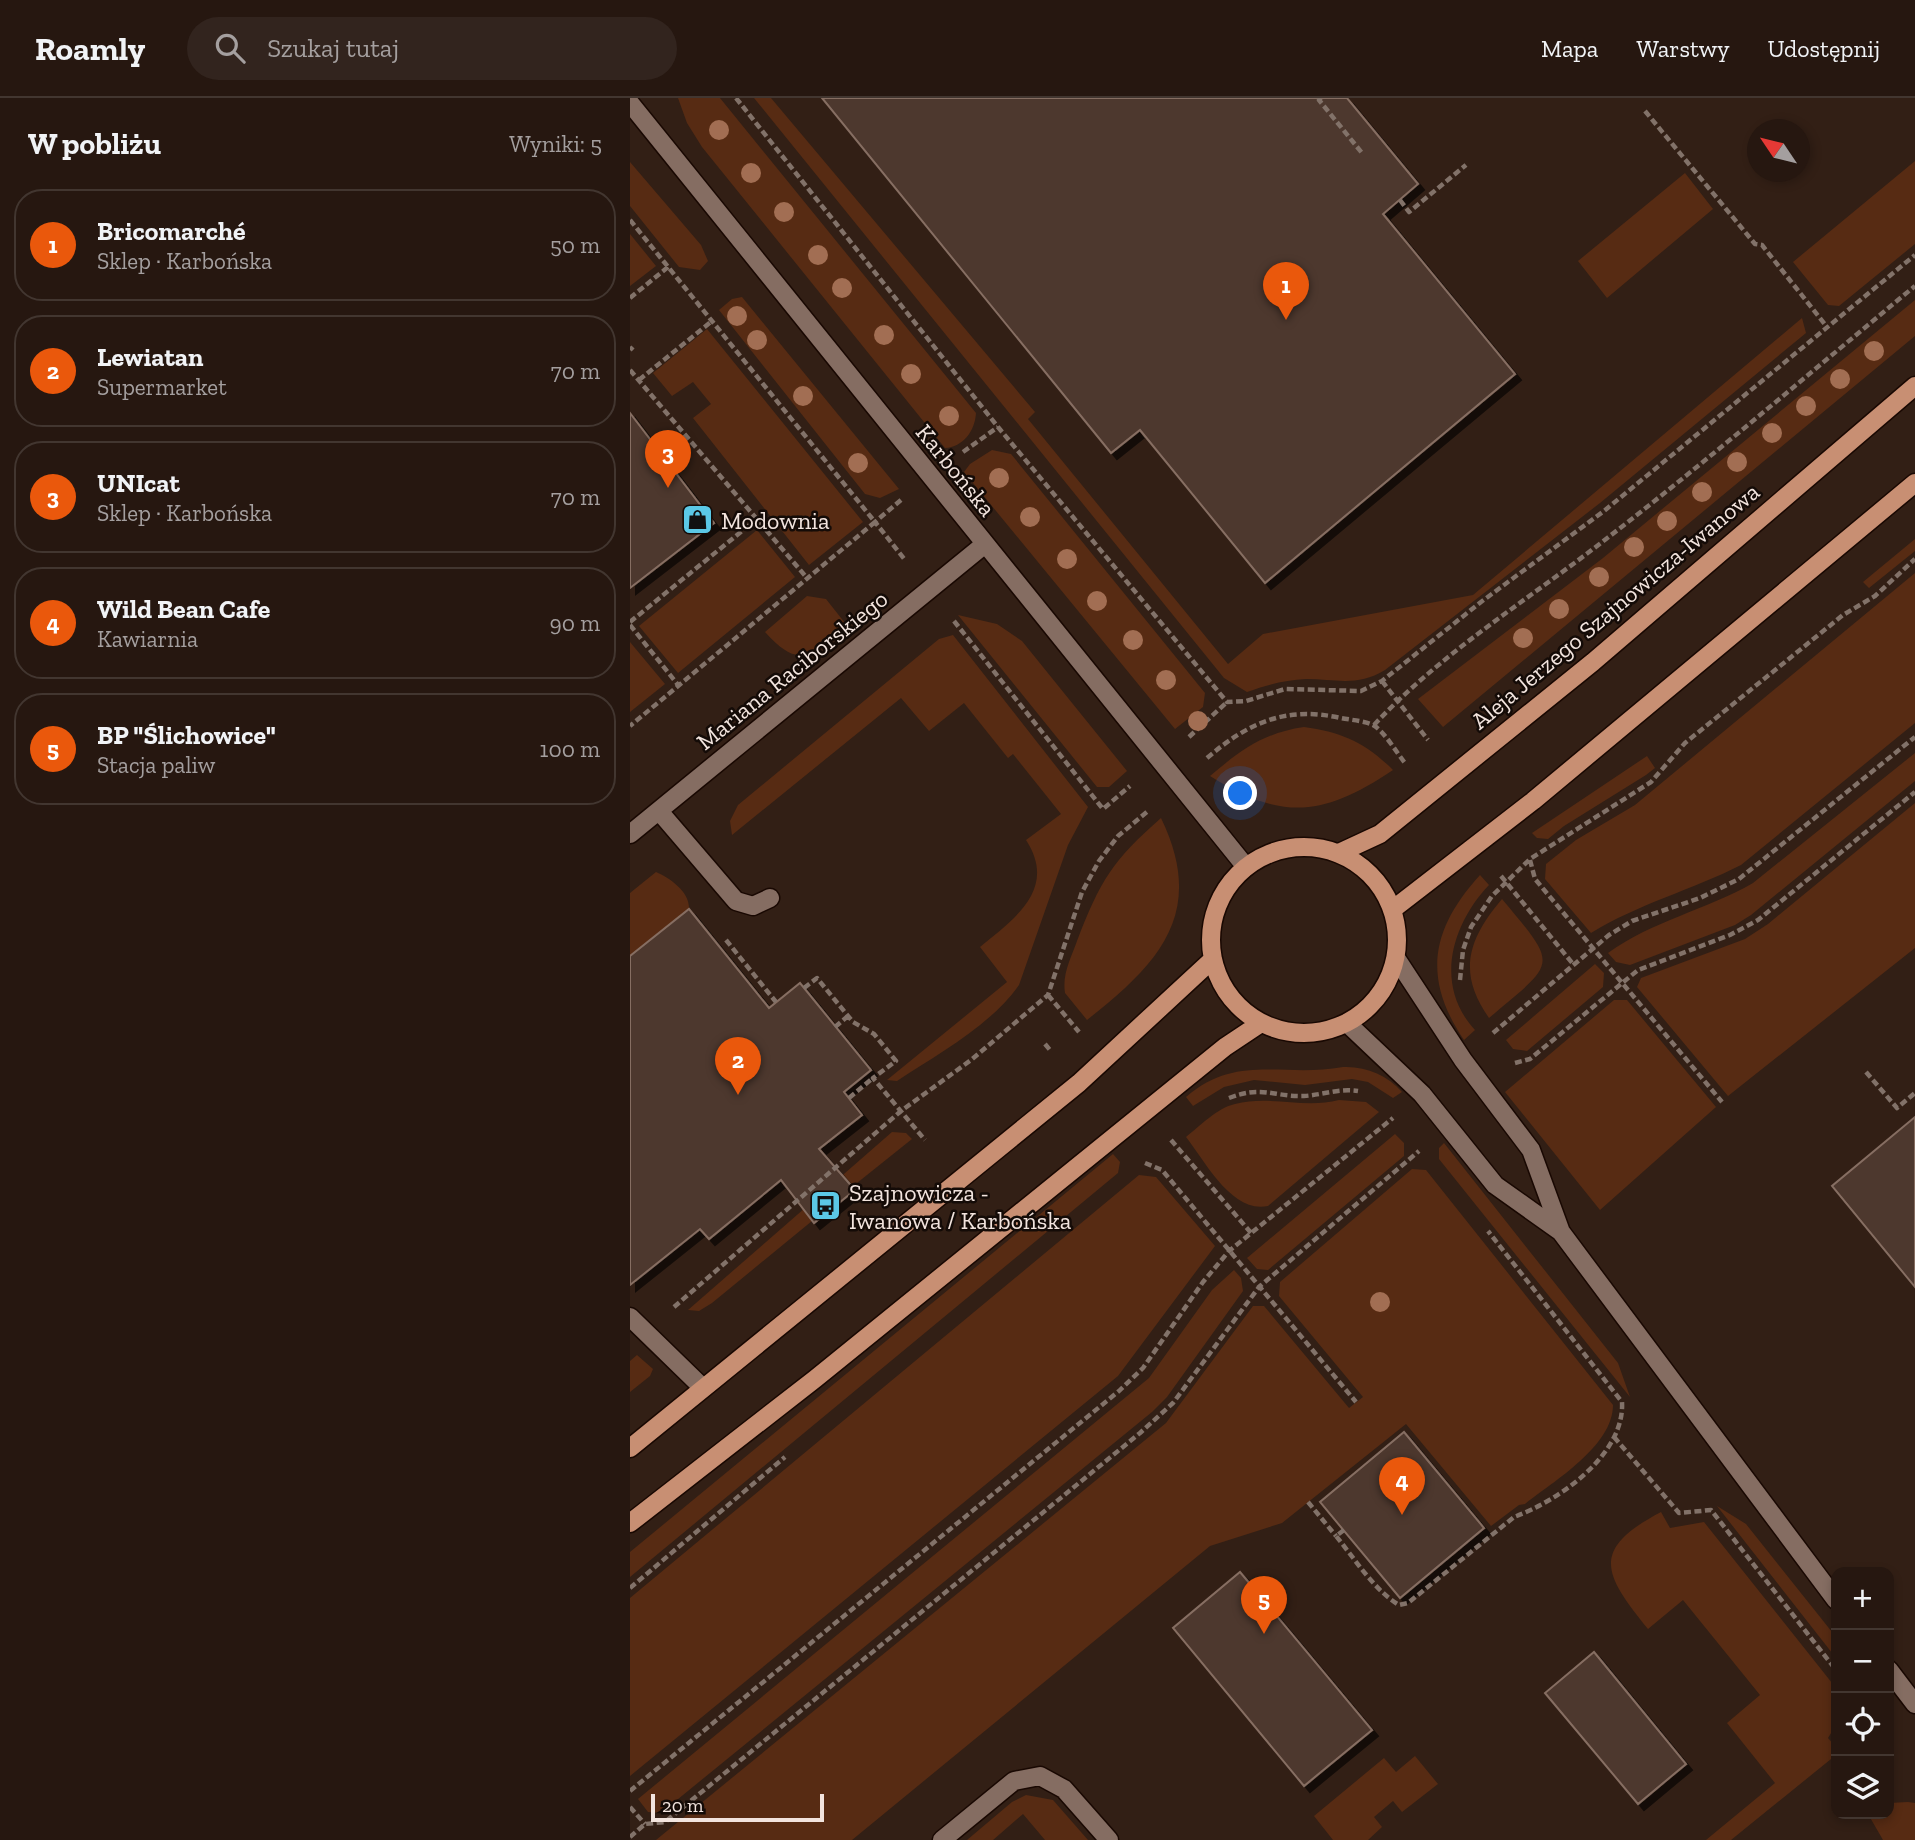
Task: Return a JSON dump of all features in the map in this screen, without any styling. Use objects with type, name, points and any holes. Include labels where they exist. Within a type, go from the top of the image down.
[{"type":"main road","name":"Aleja Jerzego Szajnowicza-Iwanowa","points":[[1339,853],[1380,834],[1593,662],[1915,386]]},
{"type":"main road","points":[[1392,910],[1533,801],[1915,483]]},
{"type":"main road","points":[[1315,847],[1339,853],[1372,876],[1384,892],[1398,934],[1396,958],[1380,991],[1369,1006],[1347,1023],[1319,1033],[1288,1032],[1261,1023],[1243,1011],[1229,996],[1213,959],[1211,933],[1217,908],[1228,886],[1246,867],[1267,854],[1292,848],[1315,847]]},
{"type":"main road","points":[[630,1448],[1079,1083],[1213,959]]},
{"type":"main road","points":[[630,1523],[815,1379],[1225,1047],[1261,1023]]},
{"type":"street","name":"Karbońska","points":[[630,103],[1246,867]]},
{"type":"street","name":"Mariana Raciborskiego","points":[[630,834],[985,544]]},
{"type":"street","points":[[659,811],[736,901],[753,906],[770,898]]},
{"type":"street","points":[[1396,958],[1422,1000],[1531,1150],[1561,1232],[1831,1593]]},
{"type":"street","points":[[1347,1023],[1422,1094],[1495,1185],[1561,1232]]},
{"type":"street","points":[[630,1317],[703,1388]]},
{"type":"street","points":[[1894,1677],[1915,1704]]},
{"type":"street","points":[[942,1840],[1014,1781],[1040,1776],[1064,1789],[1108,1840]]},
{"type":"path","points":[[736,98],[998,427],[1227,702]]},
{"type":"path","points":[[1321,98],[1319,100],[1362,153]]},
{"type":"path","points":[[1645,111],[1755,244],[1762,245],[1827,327]]},
{"type":"path","points":[[1400,200],[1409,212],[1466,165]]},
{"type":"path","points":[[630,220],[902,555]]},
{"type":"path","points":[[1185,741],[1227,702],[1246,701],[1285,689],[1362,691],[1382,681],[1481,602],[1604,511],[1915,255]]},
{"type":"path","points":[[630,298],[668,267]]},
{"type":"path","points":[[1374,725],[1397,700],[1454,653],[1622,527],[1915,286]]},
{"type":"path","points":[[639,380],[712,321]]},
{"type":"path","points":[[630,370],[807,578]]},
{"type":"path","points":[[954,459],[998,427]]},
{"type":"path","points":[[630,726],[903,499]]},
{"type":"path","points":[[679,686],[630,624],[758,518]]},
{"type":"path","points":[[1462,989],[1461,961],[1471,927],[1492,896],[1530,859],[1651,782],[1685,743],[1843,615],[1875,596],[1915,559]]},
{"type":"path","points":[[946,612],[1103,809],[1136,781]]},
{"type":"path","points":[[1382,681],[1428,740]]},
{"type":"path","points":[[1484,1028],[1490,1036],[1592,947],[1632,921],[1700,898],[1739,879],[1915,737]]},
{"type":"path","points":[[1484,1088],[1511,1064],[1530,1059],[1638,970],[1730,935],[1758,920],[1915,792]]},
{"type":"path","points":[[1523,852],[1530,859],[1535,879],[1722,1102]]},
{"type":"path","points":[[804,988],[817,978],[848,1016],[874,1034],[896,1061],[849,1098]]},
{"type":"path","points":[[645,1334],[901,1111],[971,1060],[1048,995]]},
{"type":"path","points":[[835,1027],[848,1016]]},
{"type":"path","points":[[1045,1044],[1050,1050]]},
{"type":"path","points":[[1867,1072],[1897,1108],[1915,1093]]},
{"type":"path","points":[[873,1078],[925,1140]]},
{"type":"path","points":[[1226,1099],[1249,1091],[1300,1096],[1344,1089],[1368,1094]]},
{"type":"path","points":[[630,1791],[1119,1391],[1143,1368],[1203,1282],[1229,1251],[1422,1094]]},
{"type":"path","points":[[1385,1107],[1402,1125]]},
{"type":"path","points":[[1160,1146],[1178,1132]]},
{"type":"path","points":[[1416,1140],[1430,1158]]},
{"type":"path","points":[[630,1838],[645,1824],[665,1822],[1140,1433],[1173,1403],[1259,1287],[1422,1148]]},
{"type":"path","points":[[1152,1154],[1143,1161],[1162,1170],[1356,1402]]},
{"type":"path","points":[[1308,1502],[1391,1601],[1399,1605],[1408,1603],[1514,1517],[1534,1510],[1566,1488],[1590,1467],[1614,1437],[1622,1415],[1622,1402],[1480,1222]]},
{"type":"path","points":[[1614,1437],[1679,1513],[1711,1510],[1831,1664]]},
{"type":"path","points":[[630,1588],[786,1456]]},
{"type":"path","points":[[1336,1536],[1344,1530]]},
{"type":"path","points":[[630,1807],[645,1824]]},
{"type":"shaded area","points":[[678,98],[720,98],[976,413],[967,437],[957,445],[945,448],[702,147],[687,123]]},
{"type":"shaded area","points":[[754,98],[771,98],[1035,412],[1028,419],[1228,664],[1263,634],[1473,595],[1802,318],[1806,333],[1600,503],[1385,670],[1365,679],[1306,679],[1276,683],[1247,692],[1224,678]]},
{"type":"shaded area","points":[[1915,161],[1915,244],[1839,306],[1828,305],[1793,262]]},
{"type":"shaded area","points":[[630,162],[701,245],[708,261],[700,270],[679,267],[630,206]]},
{"type":"shaded area","points":[[1685,173],[1713,209],[1607,298],[1578,261]]},
{"type":"shaded area","points":[[630,234],[656,266],[630,286]]},
{"type":"shaded area","points":[[742,297],[899,489],[880,498],[865,494],[719,310],[732,299]]},
{"type":"shaded area","points":[[1915,300],[1915,336],[1443,727],[1418,699],[1603,558]]},
{"type":"shaded area","points":[[707,329],[863,522],[809,565],[693,418],[711,404],[693,382],[672,396],[653,373]]},
{"type":"shaded area","points":[[992,450],[1011,454],[1205,693],[1203,707],[1175,729],[964,472],[970,464]]},
{"type":"shaded area","points":[[757,530],[795,577],[678,673],[639,626]]},
{"type":"shaded area","points":[[1915,539],[1915,551],[1869,588],[1863,582]]},
{"type":"shaded area","points":[[1915,573],[1915,723],[1741,865],[1627,914],[1591,933],[1545,879],[1546,864],[1576,840],[1635,805]]},
{"type":"shaded area","points":[[807,596],[826,599],[845,623],[814,649],[797,655],[778,645],[765,632]]},
{"type":"shaded area","points":[[958,615],[997,624],[1022,641],[1127,771],[1109,787],[1097,787]]},
{"type":"shaded area","points":[[953,635],[1088,807],[1068,845],[1019,985],[993,1014],[962,1038],[897,1081],[887,1080],[1007,982],[980,947],[1018,914],[1028,901],[1037,873],[1035,858],[1026,840],[1061,814],[1013,754],[1008,758],[964,703],[929,731],[901,698],[732,835],[730,821],[738,805],[939,639]]},
{"type":"shaded area","points":[[630,642],[665,684],[630,712]]},
{"type":"shaded area","points":[[1304,727],[1353,740],[1393,770],[1345,797],[1302,808],[1259,801],[1210,776],[1264,738]]},
{"type":"shaded area","points":[[1915,753],[1915,781],[1751,915],[1735,925],[1630,965],[1616,962],[1608,953],[1643,932],[1753,883]]},
{"type":"shaded area","points":[[1647,756],[1655,768],[1646,775],[1564,826],[1548,839],[1537,838],[1532,833]]},
{"type":"shaded area","points":[[1915,803],[1915,948],[1728,1096],[1637,987],[1641,978],[1745,939],[1768,924]]},
{"type":"shaded area","points":[[1161,818],[1174,852],[1179,882],[1177,909],[1168,933],[1154,956],[1135,978],[1087,1020],[1065,993],[1070,960],[1101,887],[1119,860]]},
{"type":"shaded area","points":[[656,872],[683,891],[689,909],[630,956],[630,893]]},
{"type":"shaded area","points":[[1480,875],[1489,885],[1465,918],[1452,956],[1451,975],[1455,994],[1462,1013],[1475,1030],[1464,1040],[1442,996],[1438,954],[1442,935],[1451,915]]},
{"type":"shaded area","points":[[1502,899],[1534,939],[1541,952],[1542,963],[1538,973],[1527,985],[1489,1018],[1473,986],[1471,957],[1481,928]]},
{"type":"shaded area","points":[[1595,964],[1604,973],[1603,987],[1527,1051],[1513,1049],[1506,1040]]},
{"type":"shaded area","points":[[1614,1000],[1627,1000],[1716,1107],[1600,1210],[1505,1092]]},
{"type":"shaded area","points":[[1343,1067],[1376,1073],[1402,1092],[1393,1098],[1368,1082],[1352,1079],[1305,1085],[1254,1080],[1224,1087],[1193,1106],[1186,1097],[1224,1075],[1242,1071],[1321,1070]]},
{"type":"shaded area","points":[[1339,1100],[1366,1102],[1379,1112],[1268,1206],[1255,1206],[1231,1194],[1186,1137],[1215,1113],[1235,1104]]},
{"type":"shaded area","points":[[892,1132],[906,1133],[912,1139],[852,1187],[806,1213],[812,1221],[712,1303],[699,1311],[688,1310]]},
{"type":"shaded area","points":[[1395,1134],[1404,1143],[1404,1156],[1268,1270],[1257,1269],[1247,1258]]},
{"type":"shaded area","points":[[1444,1143],[1618,1363],[1630,1397],[1439,1159],[1439,1148]]},
{"type":"shaded area","points":[[1113,1154],[1120,1162],[1118,1173],[630,1577],[630,1552]]},
{"type":"shaded area","points":[[1412,1169],[1426,1170],[1613,1405],[1603,1435],[1580,1461],[1525,1504],[1519,1505],[1491,1526],[1406,1424],[1282,1523],[1210,1546],[852,1840],[656,1840],[1166,1423],[1253,1306],[1264,1306],[1349,1408],[1363,1397],[1279,1296],[1280,1282]]},
{"type":"shaded area","points":[[1139,1175],[1156,1177],[1215,1246],[1118,1376],[630,1776],[630,1598]]},
{"type":"shaded area","points":[[1234,1270],[1241,1278],[1243,1291],[1167,1397],[1152,1412],[661,1813],[648,1812],[638,1799],[1149,1378],[1212,1290]]},
{"type":"shaded area","points":[[637,1355],[653,1369],[650,1376],[630,1392],[630,1361]]},
{"type":"shaded area","points":[[1717,1506],[1746,1524],[1831,1631],[1831,1652]]},
{"type":"shaded area","points":[[1661,1512],[1670,1528],[1704,1522],[1831,1682],[1831,1733],[1828,1738],[1831,1741],[1831,1759],[1731,1840],[1706,1840],[1775,1783],[1727,1723],[1760,1695],[1683,1600],[1648,1629],[1633,1610],[1621,1593],[1611,1564],[1614,1551],[1622,1539]]},
{"type":"shaded area","points":[[1415,1756],[1438,1784],[1402,1812],[1393,1801],[1374,1817],[1382,1827],[1368,1840],[1333,1840],[1314,1816],[1384,1758],[1396,1772]]},
{"type":"shaded area","points":[[1026,1795],[1053,1800],[1088,1840],[1045,1840],[1023,1814],[993,1840],[967,1840],[1012,1802]]},
{"type":"shaded area","points":[[1894,1803],[1915,1803],[1915,1840],[1883,1840],[1871,1819],[1894,1819]]},
{"type":"building","points":[[822,98],[1347,98],[1418,184],[1383,214],[1515,374],[1265,583],[1140,430],[1111,453]]},
{"type":"building","points":[[630,413],[714,523],[630,588]]},
{"type":"building","points":[[689,909],[769,1008],[800,983],[871,1070],[844,1092],[862,1115],[819,1149],[855,1190],[814,1223],[781,1180],[709,1239],[700,1229],[630,1285],[630,956]]},
{"type":"building","points":[[1915,1117],[1915,1287],[1832,1186]]},
{"type":"building","points":[[1404,1432],[1484,1528],[1400,1598],[1320,1502]]},
{"type":"building","points":[[1240,1572],[1372,1730],[1304,1786],[1173,1628]]},
{"type":"building","points":[[1594,1652],[1686,1764],[1638,1804],[1545,1693]]},
{"type":"place","name":"Bricomarché","points":[[1286,320]]},
{"type":"place","name":"UNIcat","points":[[668,488]]},
{"type":"place","name":"Modownia","points":[[698,520]]},
{"type":"place","name":"Lewiatan","points":[[738,1095]]},
{"type":"place","name":"Szajnowicza - Iwanowa / Karbońska","points":[[826,1206]]},
{"type":"place","name":"Wild Bean Cafe","points":[[1402,1515]]},
{"type":"place","name":"BP \"Ślichowice\"","points":[[1264,1634]]}]
